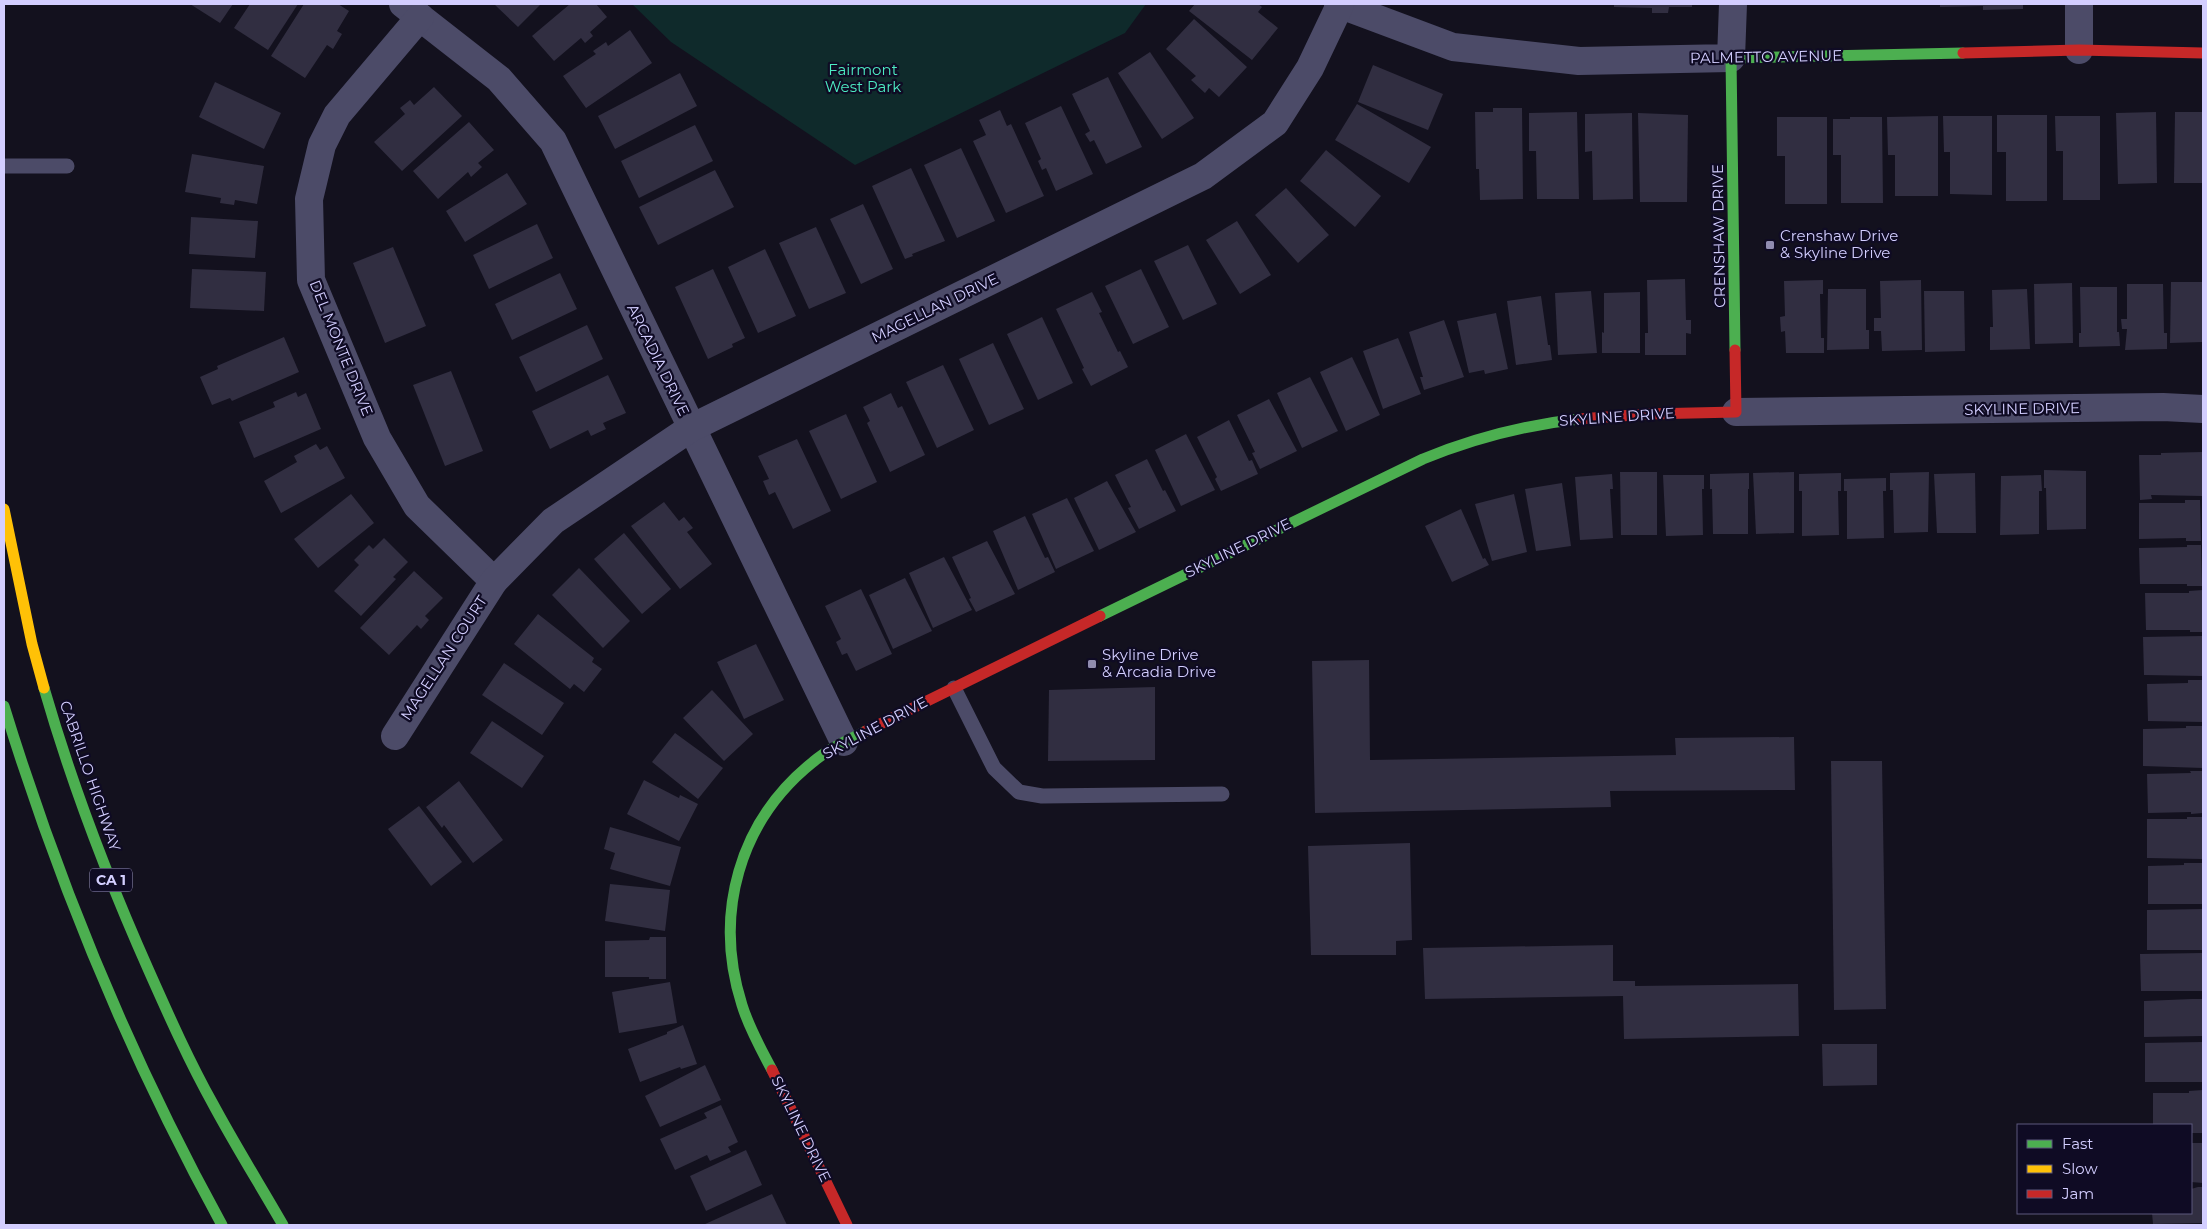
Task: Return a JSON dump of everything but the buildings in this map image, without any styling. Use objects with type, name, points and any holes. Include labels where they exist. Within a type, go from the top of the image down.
[{"type":"main road","name":"PALMETTO AVENUE","points":[[1731,58],[2079,50],[2203,53]]},
{"type":"main road","name":"CRENSHAW DRIVE","points":[[1731,58],[1736,412]]},
{"type":"main road","name":"SKYLINE DRIVE","points":[[848,1225],[756,1037],[742,1004],[733,969],[729,934],[731,894],[742,855],[760,820],[782,790],[812,762],[844,742],[1397,470],[1450,448],[1504,431],[1558,420],[1617,415],[1736,412]]},
{"type":"main road","name":"CABRILLO HIGHWAY","points":[[4,509],[32,644],[60,742],[92,833],[129,926],[168,1014],[212,1103],[283,1225]]},
{"type":"main road","name":"CA 1","points":[[4,706],[18,755],[51,848],[88,943],[195,1177],[222,1225]]},
{"type":"street","name":"PALMETTO AVENUE","points":[[1339,4],[1453,47],[1578,61],[1731,58]]},
{"type":"street","name":"MAGELLAN DRIVE","points":[[494,581],[553,521],[691,428],[1203,176],[1274,123],[1310,68],[1339,4]]},
{"type":"street","points":[[1731,58],[1733,4]]},
{"type":"street","points":[[2079,4],[2079,50]]},
{"type":"street","name":"ARCADIA DRIVE","points":[[411,10],[499,79],[553,141],[844,742]]},
{"type":"street","name":"DEL MONTE DRIVE","points":[[411,10],[337,115],[322,145],[309,199],[311,280],[377,438],[417,506],[494,581]]},
{"type":"street","name":"SKYLINE DRIVE","points":[[1736,412],[2163,407],[2203,409]]},
{"type":"street","name":"MAGELLAN COURT","points":[[395,736],[494,581]]},
{"type":"lane","points":[[4,166],[67,166]]},
{"type":"lane","points":[[954,688],[994,768],[1019,792],[1042,796],[1222,794]]},
{"type":"green space","name":"Fairmont West Park","points":[[632,4],[1146,4],[1125,33],[855,165],[671,42]]},
{"type":"traffic: fast","points":[[1735,350],[1731,58],[1963,53]]},
{"type":"traffic: fast","points":[[1100,616],[1423,459],[1500,433],[1579,419]]},
{"type":"traffic: fast","points":[[44,688],[66,760],[92,831],[119,902],[157,988],[204,1088],[283,1225]]},
{"type":"traffic: fast","points":[[4,706],[49,840],[73,906],[100,971],[158,1100],[222,1225]]},
{"type":"traffic: fast","points":[[772,1070],[745,1014],[734,971],[730,937],[732,904],[739,872],[750,841],[767,812],[788,786],[825,753],[866,731]]},
{"type":"traffic: slow","points":[[4,509],[32,644],[44,688]]},
{"type":"traffic: jam","points":[[1963,53],[2079,50],[2203,53]]},
{"type":"traffic: jam","points":[[1579,419],[1648,414],[1736,412],[1735,350]]},
{"type":"traffic: jam","points":[[866,731],[1100,616]]},
{"type":"traffic: jam","points":[[772,1070],[847,1225]]},
{"type":"place","name":"Crenshaw Drive & Skyline Drive","points":[[1770,245]]},
{"type":"place","name":"Skyline Drive & Arcadia Drive","points":[[1092,664]]}]
